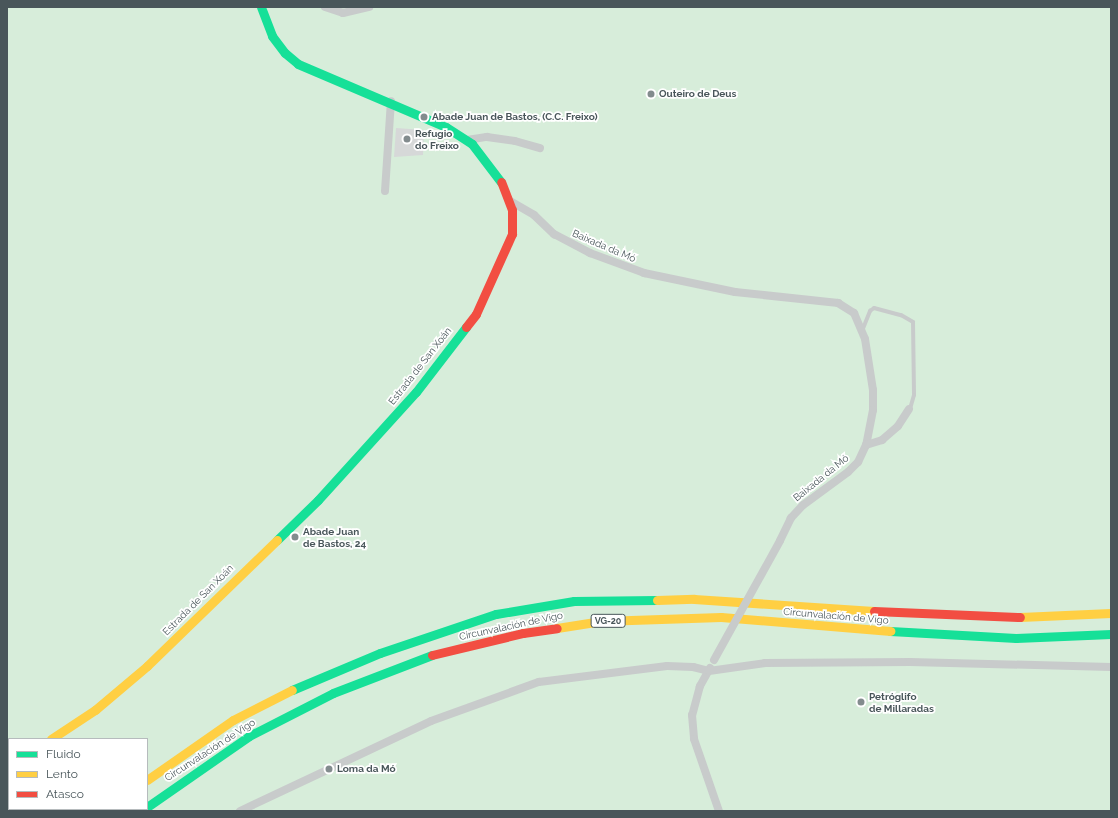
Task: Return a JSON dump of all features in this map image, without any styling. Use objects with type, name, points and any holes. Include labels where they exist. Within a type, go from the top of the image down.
[{"type":"main road","name":"Estrada de San Xoán","points":[[53,738],[95,710],[147,666],[318,500],[416,392],[476,314],[499,267],[512,234],[510,201],[501,182],[488,162],[467,140],[446,127],[391,101],[298,64],[285,53],[272,36],[261,7]]},
{"type":"main road","name":"Circunvalación de Vigo","points":[[148,779],[233,720],[305,683],[380,653],[496,614],[574,602],[694,598],[932,615],[1041,617],[1111,612]]},
{"type":"main road","name":"Circunvalación de Vigo","points":[[148,806],[230,747],[333,693],[433,655],[530,631],[601,621],[721,617],[968,637],[1023,638],[1111,634]]},
{"type":"street","points":[[325,7],[342,13],[369,7]]},
{"type":"street","points":[[385,191],[391,101]]},
{"type":"street","points":[[467,140],[487,137],[515,140],[540,148]]},
{"type":"street","name":"Baixada da Mó","points":[[510,201],[534,215],[554,234],[615,263],[692,284],[838,303],[854,313],[862,331],[873,390],[873,410],[866,445],[858,462],[848,472],[802,505],[791,518],[780,541],[700,686],[693,721],[694,739],[719,811]]},
{"type":"street","points":[[866,445],[882,440],[898,426],[910,410]]},
{"type":"street","points":[[240,811],[432,721],[539,682],[667,666],[693,667],[709,671],[765,663],[910,662],[1111,667]]},
{"type":"lane","points":[[862,331],[870,311],[874,308],[901,315],[914,322],[914,395],[910,410]]},
{"type":"green space","points":[[7,7],[1111,7],[1111,811],[7,811]]},
{"type":"building","points":[[396,128],[424,130],[423,155],[394,157]]},
{"type":"traffic: fast","points":[[261,7],[272,36],[285,53],[298,64],[446,127],[472,144],[501,182]]},
{"type":"traffic: fast","points":[[277,540],[318,500],[416,392],[466,327]]},
{"type":"traffic: fast","points":[[292,690],[380,653],[496,614],[574,601],[657,600]]},
{"type":"traffic: fast","points":[[890,631],[1016,638],[1111,634]]},
{"type":"traffic: fast","points":[[148,806],[249,736],[333,693],[432,655]]},
{"type":"traffic: slow","points":[[53,738],[95,710],[147,666],[277,540]]},
{"type":"traffic: slow","points":[[657,600],[694,599],[874,611]]},
{"type":"traffic: slow","points":[[1020,617],[1111,613]]},
{"type":"traffic: slow","points":[[557,628],[601,621],[721,617],[890,631]]},
{"type":"traffic: slow","points":[[148,779],[233,720],[292,690]]},
{"type":"traffic: jam","points":[[466,327],[476,314],[512,234],[512,210],[501,182]]},
{"type":"traffic: jam","points":[[874,611],[1020,617]]},
{"type":"traffic: jam","points":[[432,655],[523,633],[557,628]]},
{"type":"place","name":"Outeiro de Deus","points":[[651,94]]},
{"type":"place","name":"Abade Juan de Bastos, (C.C. Freixo)","points":[[424,117]]},
{"type":"place","name":"Refugio do Freixo","points":[[407,139]]},
{"type":"place","name":"Abade Juan de Bastos, 24","points":[[295,537]]},
{"type":"place","name":"Petróglifo de Millaradas","points":[[861,702]]},
{"type":"place","name":"Loma da Mó","points":[[329,769]]}]
